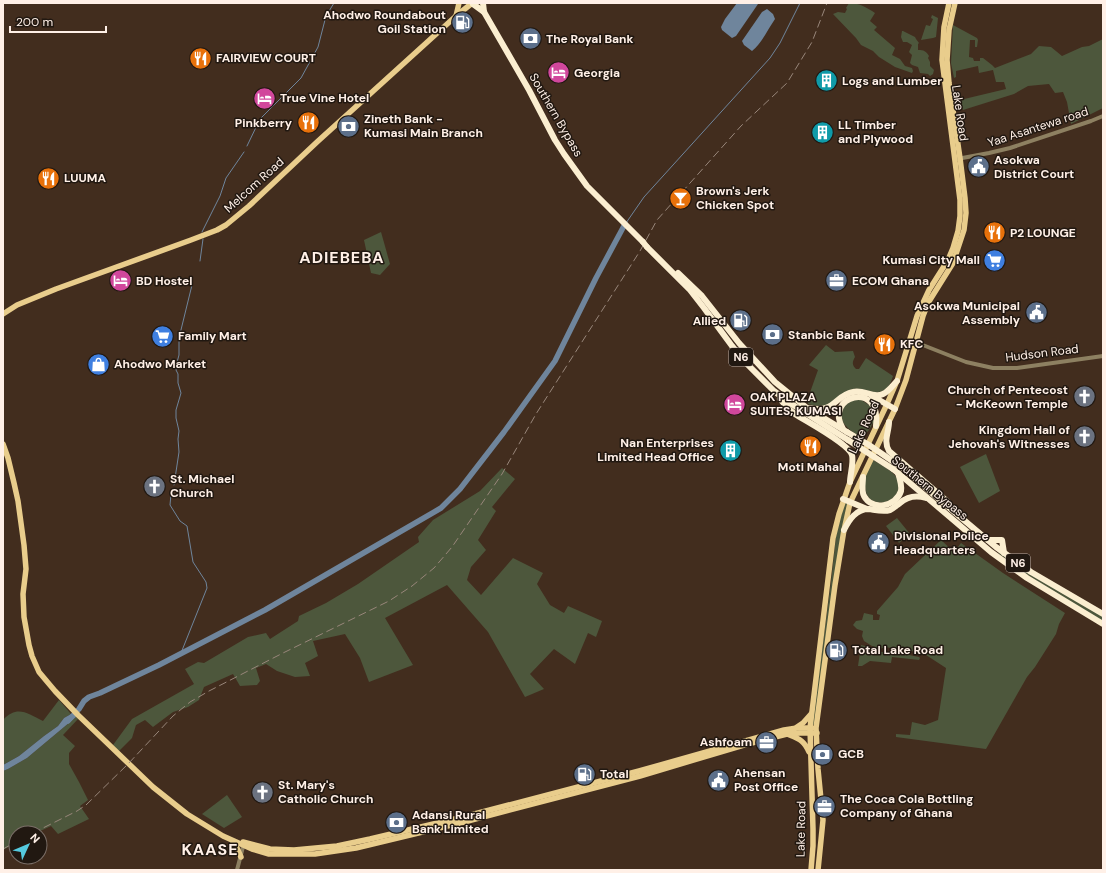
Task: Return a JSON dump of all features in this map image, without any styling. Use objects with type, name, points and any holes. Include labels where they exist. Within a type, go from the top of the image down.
[{"type":"highway","name":"Southern Bypass","points":[[471,3],[484,12]]},
{"type":"highway","name":"Southern Bypass","points":[[483,3],[484,12],[529,90],[555,140],[584,183],[642,242],[708,303],[738,344],[758,365],[783,389],[807,408],[869,445],[904,469],[1004,553],[1031,572],[1103,614]]},
{"type":"highway","name":"Southern Bypass","points":[[691,288],[732,346],[745,362],[774,391],[895,471],[991,552],[1027,578],[1103,624]]},
{"type":"highway","points":[[871,395],[884,393],[889,390],[897,380]]},
{"type":"highway","points":[[774,391],[793,414],[825,433],[850,451],[852,460],[850,482]]},
{"type":"highway","points":[[807,408],[819,410],[827,408],[845,395],[855,391],[871,395],[895,409]]},
{"type":"highway","points":[[845,431],[840,422],[838,413],[842,405],[847,400],[854,397],[863,397],[873,404],[875,408],[876,426]]},
{"type":"highway","points":[[889,422],[886,441],[889,451],[946,500],[953,510]]},
{"type":"highway","points":[[863,477],[864,496],[871,504],[884,505],[892,503],[899,496],[901,487],[895,471]]},
{"type":"highway","points":[[843,499],[867,509],[878,511],[892,509],[912,496],[928,498]]},
{"type":"highway","points":[[844,530],[851,518],[857,513],[867,509]]},
{"type":"main road","points":[[456,16],[459,3]]},
{"type":"main road","name":"Melcom Road","points":[[3,314],[17,306],[56,289],[217,230],[249,206],[316,142],[471,3]]},
{"type":"main road","name":"Lake Road","points":[[811,870],[813,846],[810,755],[835,585],[850,503],[895,409],[906,380],[923,316],[935,290],[953,263],[964,230],[966,213],[942,60],[943,31],[950,3]]},
{"type":"main road","name":"Lake Road","points":[[818,870],[823,820],[811,714],[838,514],[850,482],[897,380],[920,310],[929,290],[954,248],[958,231],[960,200],[958,159],[947,60],[949,30],[955,3]]},
{"type":"main road","points":[[3,444],[11,469],[18,502],[26,569],[23,599],[24,617],[29,645],[39,672],[76,713],[153,787],[187,814],[232,840],[270,849],[294,850],[337,846],[463,817],[639,771],[784,730],[797,728],[813,730]]},
{"type":"main road","points":[[797,728],[811,714]]},
{"type":"main road","points":[[221,834],[255,850],[269,854],[315,854],[356,848],[464,822],[640,776],[744,745],[787,734],[813,730]]},
{"type":"main road","points":[[787,734],[804,743],[810,755]]},
{"type":"main road","points":[[232,840],[240,857],[255,850]]},
{"type":"street","name":"Yaa Asantewa road","points":[[958,159],[1010,148],[1103,116]]},
{"type":"street","name":"Hudson Road","points":[[910,340],[966,362],[993,368],[1017,368],[1103,356]]},
{"type":"street","points":[[237,870],[244,844]]},
{"type":"green space","points":[[849,3],[862,6],[875,13],[870,21],[877,27],[874,30],[895,48],[892,55],[900,59],[905,66],[912,68],[912,73],[895,67],[879,57],[873,51],[861,45],[833,14],[838,12],[845,13]]},
{"type":"green space","points":[[932,15],[938,18],[936,37],[921,40],[926,25],[930,26],[933,19],[931,18]]},
{"type":"green space","points":[[953,25],[977,38],[978,40],[977,47],[975,47],[975,40],[970,40],[969,57],[973,58],[974,61],[980,61],[980,58],[983,58],[995,68],[1031,54],[1039,46],[1051,47],[1062,56],[1103,39],[1103,108],[1071,124],[1067,102],[1063,92],[1055,93],[1049,84],[1028,86],[1014,94],[963,110],[960,100],[1006,89],[1004,82],[996,82],[993,70],[979,73],[978,66],[956,71],[956,77],[954,78],[951,63]]},
{"type":"green space","points":[[902,31],[915,37],[919,43],[918,50],[925,51],[928,54],[930,66],[934,70],[933,74],[930,76],[928,74],[920,73],[918,67],[910,63],[912,55],[909,52],[912,45],[907,42],[903,42],[901,37]]},
{"type":"green space","points":[[381,232],[390,264],[380,275],[371,273],[364,240]]},
{"type":"green space","points":[[826,345],[835,352],[853,351],[855,357],[853,363],[856,369],[859,369],[866,358],[893,376],[890,385],[885,390],[879,392],[853,389],[832,403],[825,405],[815,406],[808,404],[808,398],[818,370],[809,365]]},
{"type":"green space","points":[[860,399],[872,407],[874,421],[862,438],[848,428],[842,420],[842,412],[845,406],[852,401]]},
{"type":"green space","points":[[986,454],[1000,491],[979,503],[960,467]]},
{"type":"green space","points":[[873,460],[890,471],[896,476],[897,479],[899,487],[896,494],[892,499],[885,502],[872,500],[867,495],[865,477]]},
{"type":"green space","points":[[502,468],[515,479],[492,507],[496,511],[478,540],[486,550],[471,567],[467,580],[481,595],[513,558],[543,573],[537,584],[550,605],[564,613],[568,606],[602,621],[596,637],[588,633],[575,664],[554,649],[530,674],[544,689],[525,697],[488,632],[447,585],[385,618],[413,665],[369,682],[360,658],[345,634],[313,641],[318,656],[305,663],[310,676],[295,677],[277,671],[266,664],[256,668],[260,681],[257,685],[240,686],[233,674],[204,687],[199,700],[188,707],[173,712],[153,727],[145,720],[136,725],[132,738],[119,751],[113,745],[132,719],[194,684],[185,669],[198,662],[204,663],[248,637],[266,633],[270,639],[298,621],[299,616],[326,603],[358,584],[419,542],[418,537],[433,520],[480,491]]},
{"type":"green space","points":[[844,501],[849,503],[814,725],[812,724],[836,536]]},
{"type":"green space","points":[[897,518],[910,534],[899,543],[886,526]]},
{"type":"green space","points":[[941,540],[954,552],[961,543],[1003,573],[1065,613],[1056,634],[1027,677],[986,749],[896,737],[896,734],[910,735],[912,722],[925,725],[938,720],[946,668],[926,655],[917,652],[885,647],[880,649],[872,646],[864,641],[862,636],[863,631],[857,629],[853,625],[856,621],[862,620],[864,613],[873,615],[873,620],[879,620],[880,615],[877,614],[877,611],[898,587],[905,574]]},
{"type":"green space","points":[[999,552],[1103,615],[1103,622],[1036,580],[1011,563],[998,553]]},
{"type":"green space","points":[[861,645],[882,652],[894,652],[920,658],[919,660],[892,657],[891,663],[870,661],[862,666],[858,666]]},
{"type":"green space","points":[[59,700],[71,714],[64,718],[58,726],[19,756],[3,765],[3,720],[8,715],[22,712],[43,721]]},
{"type":"green space","points":[[76,717],[78,719],[63,735],[75,746],[69,753],[69,764],[88,800],[80,806],[89,819],[58,834],[51,826],[48,827],[48,825],[8,825],[8,847],[3,850],[3,771],[27,758]]},
{"type":"green space","points":[[227,795],[242,817],[224,828],[202,814]]},
{"type":"water","points":[[737,3],[758,4],[736,36],[732,38],[722,30],[721,27]]},
{"type":"water","points":[[767,9],[773,14],[775,19],[762,40],[752,51],[744,45],[742,41],[762,12]]},
{"type":"water","points":[[71,714],[76,717],[27,758],[3,771],[3,765],[19,756],[58,726],[64,718]]},
{"type":"waterway","points":[[247,146],[260,119],[301,78],[318,47],[326,16],[334,3]]},
{"type":"waterway","points":[[626,223],[644,197],[770,58],[780,43],[800,3]]},
{"type":"waterway","points":[[202,232],[220,196],[226,178],[244,152]]},
{"type":"waterway","points":[[68,721],[89,697],[159,665],[265,610],[441,508],[460,489],[504,432],[555,361],[596,278],[625,224]]},
{"type":"waterway","points":[[200,261],[203,239]]},
{"type":"waterway","points":[[174,485],[179,452],[179,431],[176,410],[181,393],[176,366],[179,355],[179,338],[192,285]]},
{"type":"waterway","points":[[171,494],[170,505],[180,521],[187,526],[193,562],[206,582],[207,588],[181,653]]},
{"type":"railway","points":[[48,826],[86,805],[128,764],[173,716],[190,702],[283,653],[389,601],[412,586],[434,568],[452,547],[502,474],[536,414],[640,251],[657,220],[741,126],[787,83],[812,42],[827,3]]},
{"type":"railway","points":[[3,849],[8,846]]},
{"type":"place","name":"Ahodwo Roundabout Goil Station","points":[[462,22]]},
{"type":"place","name":"The Royal Bank","points":[[530,39]]},
{"type":"place","name":"FAIRVIEW COURT","points":[[201,58]]},
{"type":"place","name":"Georgia","points":[[558,73]]},
{"type":"place","name":"Logs and Lumber","points":[[827,81]]},
{"type":"place","name":"True Vine Hotel","points":[[265,98]]},
{"type":"place","name":"Pinkberry","points":[[308,123]]},
{"type":"place","name":"Zineth Bank - Kumasi Main Branch","points":[[349,126]]},
{"type":"place","name":"LL Timber and Plywood","points":[[823,132]]},
{"type":"place","name":"Asokwa District Court","points":[[979,167]]},
{"type":"place","name":"LUUMA","points":[[48,178]]},
{"type":"place","name":"Brown's Jerk Chicken Spot","points":[[680,198]]},
{"type":"place","name":"P2 LOUNGE","points":[[995,233]]},
{"type":"place","name":"Kumasi City Mall","points":[[995,260]]},
{"type":"place","name":"BD Hostel","points":[[120,281]]},
{"type":"place","name":"ECOM Ghana","points":[[837,281]]},
{"type":"place","name":"Asokwa Municipal Assembly","points":[[1036,313]]},
{"type":"place","name":"Allied","points":[[741,321]]},
{"type":"place","name":"Stanbic Bank","points":[[772,335]]},
{"type":"place","name":"Family Mart","points":[[163,336]]},
{"type":"place","name":"KFC","points":[[885,344]]},
{"type":"place","name":"Ahodwo Market","points":[[98,364]]},
{"type":"place","name":"Church of Pentecost - McKeown Temple","points":[[1084,397]]},
{"type":"place","name":"OAK PLAZA SUITES, KUMASI","points":[[734,404]]},
{"type":"place","name":"Kingdom Hall of Jehovah's Witnesses","points":[[1085,437]]},
{"type":"place","name":"Moti Mahal","points":[[810,446]]},
{"type":"place","name":"Nan Enterprises Limited Head Office","points":[[730,450]]},
{"type":"place","name":"St. Michael Church","points":[[154,486]]},
{"type":"place","name":"Divisional Police Headquarters","points":[[879,543]]},
{"type":"place","name":"Total Lake Road","points":[[836,650]]},
{"type":"place","name":"Ashfoam","points":[[767,742]]},
{"type":"place","name":"GCB","points":[[822,754]]},
{"type":"place","name":"Total","points":[[585,774]]},
{"type":"place","name":"Ahensan Post Office","points":[[718,780]]},
{"type":"place","name":"St. Mary's Catholic Church","points":[[263,792]]},
{"type":"place","name":"The Coca Cola Bottling Company of Ghana","points":[[825,806]]},
{"type":"place","name":"Adansi Rural Bank Limited","points":[[397,822]]},
{"type":"district","name":"ADIEBEBA","points":[[342,257]]},
{"type":"district","name":"KAASE","points":[[210,849]]}]
